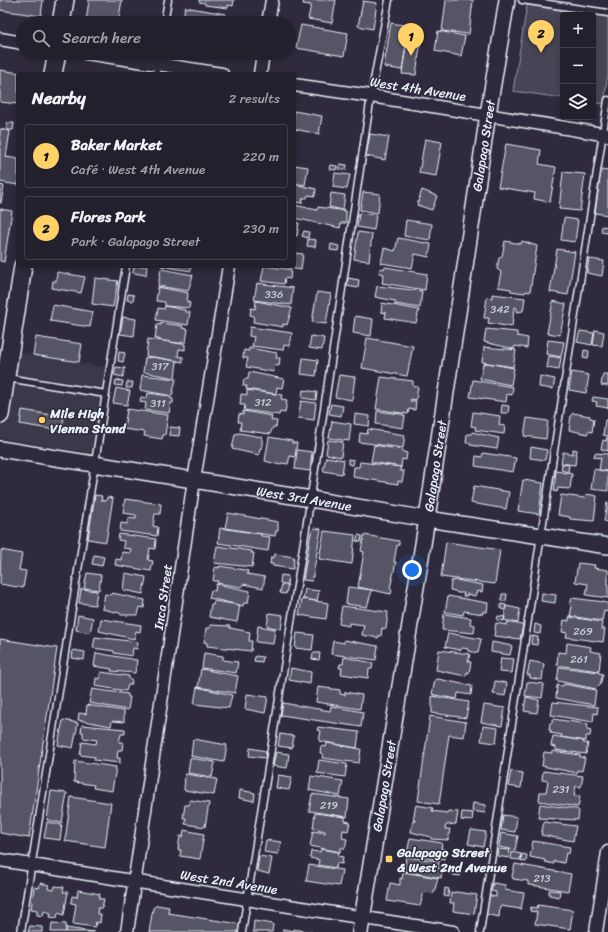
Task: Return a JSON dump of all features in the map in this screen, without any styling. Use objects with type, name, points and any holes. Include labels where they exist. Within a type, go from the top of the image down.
[{"type":"main road","points":[[62,16],[65,0]]},
{"type":"main road","points":[[53,72],[55,60]]},
{"type":"main road","points":[[0,415],[4,372],[23,268]]},
{"type":"street","points":[[269,16],[272,0]]},
{"type":"street","name":"Galapago Street","points":[[361,925],[427,519],[488,114],[507,0]]},
{"type":"street","points":[[0,39],[16,42]]},
{"type":"street","points":[[132,60],[209,72]]},
{"type":"street","points":[[260,72],[262,60]]},
{"type":"street","name":"West 4th Avenue","points":[[296,85],[488,114],[606,134]]},
{"type":"street","name":"Inca Street","points":[[126,932],[135,881],[194,480],[229,268]]},
{"type":"street","name":"West 3rd Avenue","points":[[0,449],[311,498],[427,519],[608,546]]},
{"type":"street","points":[[596,932],[608,852]]},
{"type":"street","name":"West 2nd Avenue","points":[[0,860],[247,900],[361,925],[453,932]]},
{"type":"lane","points":[[165,16],[168,0]]},
{"type":"lane","points":[[242,932],[311,498],[371,96],[389,0]]},
{"type":"lane","points":[[522,0],[608,13]]},
{"type":"lane","points":[[480,932],[541,537],[606,134],[608,100]]},
{"type":"lane","points":[[21,932],[126,268]]},
{"type":"lane","points":[[4,372],[106,394]]},
{"type":"shaded area","points":[[527,5],[573,12],[560,12],[560,98],[513,91]]},
{"type":"shaded area","points":[[596,15],[608,17],[608,73],[604,104],[596,103]]},
{"type":"shaded area","points":[[0,349],[108,368],[93,454],[0,438]]},
{"type":"building","points":[[0,0],[43,0],[41,16],[0,10]]},
{"type":"building","points":[[89,0],[122,0],[119,16],[87,16]]},
{"type":"building","points":[[199,0],[234,0],[233,6],[228,5],[228,8],[205,5],[205,3],[199,2]]},
{"type":"building","points":[[304,0],[336,0],[332,23],[308,19],[311,5],[303,4]]},
{"type":"building","points":[[446,0],[473,0],[469,34],[442,31]]},
{"type":"building","points":[[363,1],[377,3],[373,29],[358,26]]},
{"type":"building","points":[[185,7],[226,14],[226,16],[183,16]]},
{"type":"building","points":[[391,23],[409,26],[402,70],[384,67]]},
{"type":"building","points":[[301,25],[348,33],[344,56],[296,48]]},
{"type":"building","points":[[438,31],[465,36],[461,56],[435,51]]},
{"type":"building","points":[[407,38],[421,39],[416,75],[402,74]]},
{"type":"building","points":[[0,70],[16,72],[16,104],[0,102]]},
{"type":"building","points":[[296,111],[322,116],[319,134],[296,129]]},
{"type":"building","points":[[7,123],[14,123],[13,130],[7,130]]},
{"type":"building","points":[[0,129],[10,131],[6,157],[16,159],[16,185],[0,182]]},
{"type":"building","points":[[370,134],[389,137],[385,160],[366,156]]},
{"type":"building","points":[[425,139],[442,142],[436,176],[419,173]]},
{"type":"building","points":[[506,144],[541,150],[539,164],[556,167],[550,202],[534,199],[535,193],[498,187]]},
{"type":"building","points":[[340,164],[347,165],[346,170],[339,169]]},
{"type":"building","points":[[296,165],[308,167],[305,185],[296,183]]},
{"type":"building","points":[[330,165],[337,166],[336,170],[329,169]]},
{"type":"building","points":[[601,170],[608,171],[608,215],[595,213]]},
{"type":"building","points":[[563,172],[585,174],[580,211],[559,209]]},
{"type":"building","points":[[335,173],[350,175],[347,189],[333,187]]},
{"type":"building","points":[[296,184],[316,189],[315,196],[308,195],[307,198],[303,198],[302,203],[296,202]]},
{"type":"building","points":[[0,185],[4,186],[1,203],[0,203]]},
{"type":"building","points":[[422,190],[437,196],[432,210],[417,205]]},
{"type":"building","points":[[363,192],[380,194],[378,213],[360,210]]},
{"type":"building","points":[[331,193],[345,195],[343,210],[329,207]]},
{"type":"building","points":[[296,205],[317,210],[318,207],[346,211],[346,223],[341,223],[340,228],[296,218]]},
{"type":"building","points":[[0,209],[12,211],[4,262],[0,261]]},
{"type":"building","points":[[359,213],[376,215],[374,230],[357,227]]},
{"type":"building","points":[[564,218],[578,220],[575,242],[561,240]]},
{"type":"building","points":[[406,220],[432,224],[430,240],[404,236]]},
{"type":"building","points":[[296,223],[299,223],[297,236]]},
{"type":"building","points":[[602,226],[608,227],[607,233],[601,232]]},
{"type":"building","points":[[304,231],[309,232],[308,238],[302,236]]},
{"type":"building","points":[[358,232],[372,234],[369,261],[354,259]]},
{"type":"building","points":[[398,238],[431,244],[429,257],[415,254],[412,268],[381,263],[384,248],[395,251]]},
{"type":"building","points":[[308,239],[316,240],[315,247],[307,246]]},
{"type":"building","points":[[505,241],[521,244],[522,241],[537,246],[530,292],[526,291],[525,293],[511,291],[511,289],[498,287],[501,272],[497,269],[499,258],[502,256]]},
{"type":"building","points":[[331,244],[339,246],[338,251],[330,250]]},
{"type":"building","points":[[557,249],[575,252],[568,295],[550,292]]},
{"type":"building","points":[[296,253],[303,254],[301,270],[290,268],[296,268]]},
{"type":"building","points":[[589,259],[604,261],[602,276],[587,273]]},
{"type":"building","points":[[385,267],[427,274],[425,290],[382,283],[384,274],[379,273],[380,268],[384,269]]},
{"type":"building","points":[[134,268],[147,268],[146,275],[133,273]]},
{"type":"building","points":[[173,268],[191,268],[191,271]]},
{"type":"building","points":[[264,268],[291,270],[290,279],[285,278],[284,284],[261,281]]},
{"type":"building","points":[[161,269],[193,275],[188,291],[158,286]]},
{"type":"building","points":[[57,272],[85,277],[81,293],[52,288],[53,281],[56,281]]},
{"type":"building","points":[[95,278],[118,281],[113,307],[92,304]]},
{"type":"building","points":[[348,278],[359,280],[358,288],[347,286]]},
{"type":"building","points":[[257,283],[293,288],[291,305],[254,300]]},
{"type":"building","points":[[377,286],[422,291],[420,308],[395,304],[395,301],[375,297]]},
{"type":"building","points":[[158,287],[188,293],[187,302],[190,303],[189,308],[165,306],[165,302],[156,301]]},
{"type":"building","points":[[317,292],[331,294],[326,324],[312,322]]},
{"type":"building","points":[[128,294],[134,295],[133,301],[127,300]]},
{"type":"building","points":[[492,294],[525,298],[523,311],[517,312],[517,308],[514,307],[512,327],[488,323],[489,318],[484,318],[487,297],[492,298]]},
{"type":"building","points":[[256,301],[292,308],[287,325],[283,324],[283,327],[253,322],[254,316],[250,315],[251,308],[255,309]]},
{"type":"building","points":[[553,301],[566,304],[560,335],[547,333]]},
{"type":"building","points":[[382,303],[419,310],[416,323],[385,318],[386,313],[381,312]]},
{"type":"building","points":[[53,305],[93,312],[90,327],[50,321]]},
{"type":"building","points":[[165,306],[190,312],[188,325],[156,320],[158,308],[164,309]]},
{"type":"building","points":[[355,316],[373,319],[371,336],[353,333]]},
{"type":"building","points":[[123,317],[136,319],[134,336],[120,334]]},
{"type":"building","points":[[161,323],[183,326],[182,328],[188,329],[186,342],[181,342],[181,344],[155,338],[157,324],[161,325]]},
{"type":"building","points":[[250,327],[292,333],[290,346],[284,345],[283,350],[252,346],[254,337],[249,336]]},
{"type":"building","points":[[486,329],[517,332],[517,336],[528,338],[527,348],[515,346],[514,349],[484,342]]},
{"type":"building","points":[[595,330],[604,332],[602,346],[593,345]]},
{"type":"building","points":[[580,331],[594,333],[592,345],[577,342]]},
{"type":"building","points":[[311,336],[324,338],[322,350],[309,348]]},
{"type":"building","points":[[36,337],[82,344],[79,362],[33,355]]},
{"type":"building","points":[[367,338],[413,346],[407,376],[362,368]]},
{"type":"building","points":[[148,339],[185,344],[185,350],[179,349],[178,356],[183,357],[183,362],[146,356]]},
{"type":"building","points":[[548,340],[564,342],[561,357],[546,354]]},
{"type":"building","points":[[484,347],[516,350],[513,367],[482,362]]},
{"type":"building","points":[[249,348],[277,353],[276,358],[280,358],[279,366],[275,365],[274,372],[246,367],[248,358],[243,358],[244,350],[249,351]]},
{"type":"building","points":[[584,350],[589,351],[588,359],[583,358]]},
{"type":"building","points":[[119,352],[125,353],[123,362],[118,361]]},
{"type":"building","points":[[549,356],[561,358],[559,370],[547,368]]},
{"type":"building","points":[[154,357],[177,361],[175,378],[143,372],[145,358]]},
{"type":"building","points":[[303,358],[318,360],[316,376],[301,374]]},
{"type":"building","points":[[487,363],[514,368],[511,385],[480,379],[483,364]]},
{"type":"building","points":[[116,367],[125,368],[123,377],[114,375]]},
{"type":"building","points":[[249,372],[284,379],[282,388],[277,387],[276,394],[246,389],[247,386],[243,386],[244,379],[248,379]]},
{"type":"building","points":[[572,372],[589,375],[586,393],[569,390]]},
{"type":"building","points":[[603,374],[608,374],[608,386],[601,385]]},
{"type":"building","points":[[142,375],[176,379],[172,396],[140,390]]},
{"type":"building","points":[[339,375],[355,377],[352,400],[335,397]]},
{"type":"building","points":[[540,376],[555,379],[553,389],[539,387]]},
{"type":"building","points":[[381,377],[413,381],[413,386],[418,387],[416,400],[411,399],[410,401],[416,401],[415,410],[409,409],[408,414],[376,409]]},
{"type":"building","points":[[116,380],[123,381],[122,386],[115,385]]},
{"type":"building","points":[[473,380],[513,387],[512,395],[507,394],[506,402],[470,397]]},
{"type":"building","points":[[127,382],[133,382],[132,388],[126,388]]},
{"type":"building","points":[[116,388],[130,391],[127,405],[113,403]]},
{"type":"building","points":[[247,390],[282,395],[281,399],[287,400],[285,413],[280,412],[279,415],[244,410],[245,405],[240,405],[241,394],[247,395]]},
{"type":"building","points":[[303,390],[317,392],[316,400],[302,398]]},
{"type":"building","points":[[148,393],[170,396],[170,398],[173,399],[173,403],[171,403],[169,413],[145,410],[146,403],[140,402],[141,397],[147,398]]},
{"type":"building","points":[[593,397],[608,399],[608,408],[596,406],[597,402],[592,401]]},
{"type":"building","points":[[301,401],[316,403],[314,420],[298,418]]},
{"type":"building","points":[[331,404],[343,406],[341,416],[329,414]]},
{"type":"building","points":[[502,405],[509,406],[508,413],[501,413]]},
{"type":"building","points":[[127,409],[168,415],[165,435],[163,435],[162,439],[144,436],[145,432],[124,429]]},
{"type":"building","points":[[22,410],[64,417],[61,431],[20,424]]},
{"type":"building","points":[[243,411],[272,416],[271,420],[277,421],[276,427],[273,427],[270,434],[240,430],[241,422],[238,422],[239,414],[243,415]]},
{"type":"building","points":[[377,411],[401,414],[405,416],[403,428],[376,424]]},
{"type":"building","points":[[473,412],[500,416],[499,425],[505,426],[504,434],[475,430],[476,427],[471,426]]},
{"type":"building","points":[[573,413],[590,416],[590,418],[594,419],[592,432],[588,431],[588,434],[569,430],[571,415]]},
{"type":"building","points":[[355,414],[370,416],[369,426],[354,424]]},
{"type":"building","points":[[527,418],[548,421],[546,439],[524,436]]},
{"type":"building","points":[[605,420],[608,420],[608,436],[603,435]]},
{"type":"building","points":[[332,421],[351,424],[349,441],[329,438]]},
{"type":"building","points":[[170,427],[180,428],[179,436],[169,435]]},
{"type":"building","points":[[368,429],[405,435],[403,448],[359,442],[360,433],[367,434]]},
{"type":"building","points":[[472,432],[499,438],[497,449],[470,445],[471,443],[466,443],[467,434],[472,434]]},
{"type":"building","points":[[239,433],[262,437],[262,448],[260,448],[259,455],[232,449],[235,434]]},
{"type":"building","points":[[269,437],[297,443],[295,457],[290,456],[288,464],[281,463],[280,465],[265,461]]},
{"type":"building","points":[[607,437],[608,451],[601,449],[603,440],[606,441]]},
{"type":"building","points":[[328,440],[343,442],[341,457],[326,454]]},
{"type":"building","points":[[374,445],[403,450],[403,452],[407,453],[406,460],[402,459],[401,467],[371,462]]},
{"type":"building","points":[[531,447],[547,450],[545,460],[530,458]]},
{"type":"building","points":[[573,449],[577,450],[575,465],[561,463],[563,452],[573,454]]},
{"type":"building","points":[[297,450],[312,452],[310,471],[295,469]]},
{"type":"building","points":[[483,453],[516,458],[513,472],[475,466],[476,456],[482,457]]},
{"type":"building","points":[[595,453],[608,454],[608,471],[599,470],[601,458],[594,457]]},
{"type":"building","points":[[326,457],[344,460],[342,474],[323,471]]},
{"type":"building","points":[[348,459],[354,460],[353,465],[348,464]]},
{"type":"building","points":[[360,462],[401,467],[400,471],[404,471],[402,482],[398,481],[398,484],[353,477],[354,467],[359,467]]},
{"type":"building","points":[[562,464],[569,465],[568,472],[561,470]]},
{"type":"building","points":[[594,469],[608,472],[608,491],[591,489]]},
{"type":"building","points":[[556,471],[572,474],[570,489],[558,488],[557,492],[554,491]]},
{"type":"building","points":[[523,480],[543,483],[539,514],[518,511]]},
{"type":"building","points":[[474,486],[509,492],[506,509],[471,503]]},
{"type":"building","points":[[586,494],[597,496],[594,521],[570,519],[570,517],[558,515],[561,495],[585,498]]},
{"type":"building","points":[[95,495],[102,496],[101,500],[106,501],[107,497],[113,498],[106,542],[88,539]]},
{"type":"building","points":[[125,499],[161,504],[160,514],[155,514],[153,526],[158,527],[157,536],[120,531],[121,523],[127,524],[128,518],[136,519],[136,515],[123,513]]},
{"type":"building","points":[[608,502],[608,522],[604,521]]},
{"type":"building","points":[[228,513],[278,522],[278,531],[276,531],[275,536],[225,528]]},
{"type":"building","points":[[220,528],[261,534],[261,536],[270,537],[268,551],[218,543]]},
{"type":"building","points":[[314,528],[321,529],[312,581],[303,580],[311,533]]},
{"type":"building","points":[[324,531],[355,535],[352,564],[319,559]]},
{"type":"building","points":[[119,534],[156,539],[155,549],[150,548],[148,560],[153,561],[151,571],[115,565],[116,559],[121,560],[122,552],[130,553],[131,549],[123,548],[124,541],[118,540]]},
{"type":"building","points":[[358,535],[362,536],[361,542],[356,541]]},
{"type":"building","points":[[364,535],[399,541],[399,545],[397,545],[394,562],[396,562],[390,588],[392,589],[391,594],[358,587],[364,552],[361,551]]},
{"type":"building","points":[[446,542],[500,550],[495,584],[441,577]]},
{"type":"building","points":[[217,546],[252,551],[251,553],[254,553],[252,567],[214,563]]},
{"type":"building","points":[[1,550],[22,554],[19,570],[26,571],[23,588],[0,584]]},
{"type":"building","points":[[275,554],[294,557],[293,569],[273,566],[273,564],[270,564],[271,557],[274,558]]},
{"type":"building","points":[[94,555],[104,557],[102,566],[92,564]]},
{"type":"building","points":[[578,563],[595,565],[594,568],[608,570],[608,598],[586,595],[588,584],[575,582]]},
{"type":"building","points":[[219,566],[245,570],[248,571],[247,574],[265,577],[263,588],[243,584],[242,587],[213,581],[215,567],[219,568]]},
{"type":"building","points":[[87,573],[101,575],[99,590],[84,588]]},
{"type":"building","points":[[125,573],[146,577],[143,594],[123,590]]},
{"type":"building","points":[[281,575],[288,576],[287,585],[280,583]]},
{"type":"building","points":[[456,580],[483,585],[482,592],[477,591],[475,596],[467,594],[467,596],[463,596],[464,593],[457,593],[450,590],[451,581]]},
{"type":"building","points":[[216,584],[250,591],[248,603],[244,603],[243,606],[209,598],[211,590],[215,591]]},
{"type":"building","points":[[282,584],[288,585],[286,594],[280,593]]},
{"type":"building","points":[[348,587],[372,590],[367,607],[346,604]]},
{"type":"building","points":[[81,589],[97,591],[95,605],[79,603]]},
{"type":"building","points":[[305,589],[319,591],[317,601],[303,599]]},
{"type":"building","points":[[112,593],[145,600],[144,608],[140,607],[138,615],[121,615],[120,613],[102,609],[105,594],[112,595]]},
{"type":"building","points":[[542,593],[556,595],[555,603],[541,601]]},
{"type":"building","points":[[502,594],[507,594],[506,601],[501,601]]},
{"type":"building","points":[[448,596],[488,603],[487,612],[483,611],[483,614],[464,611],[463,615],[445,612]]},
{"type":"building","points":[[572,598],[604,602],[608,604],[608,612],[604,611],[602,621],[570,616],[572,606],[570,605]]},
{"type":"building","points":[[302,599],[328,603],[326,619],[299,615]]},
{"type":"building","points":[[214,601],[240,605],[237,622],[209,617],[211,604],[213,604]]},
{"type":"building","points":[[501,604],[506,605],[505,610],[501,609]]},
{"type":"building","points":[[342,606],[388,612],[386,629],[382,628],[381,636],[378,636],[378,638],[362,635],[364,625],[349,623],[349,626],[339,624]]},
{"type":"building","points":[[506,606],[520,609],[518,623],[504,620]]},
{"type":"building","points":[[269,613],[283,615],[281,629],[267,626]]},
{"type":"building","points":[[444,614],[471,618],[470,624],[475,625],[474,633],[442,630]]},
{"type":"building","points":[[78,615],[93,618],[90,633],[76,630]]},
{"type":"building","points":[[498,616],[505,617],[504,621],[497,620]]},
{"type":"building","points":[[569,617],[602,622],[601,629],[605,629],[603,642],[566,637],[567,633],[562,632],[564,620],[569,621]]},
{"type":"building","points":[[101,619],[141,625],[140,632],[136,631],[134,639],[99,631]]},
{"type":"building","points":[[507,622],[523,625],[520,639],[494,636],[496,623],[507,625]]},
{"type":"building","points":[[535,624],[541,626],[540,634],[534,633]]},
{"type":"building","points":[[210,625],[230,626],[230,628],[250,632],[249,641],[252,641],[251,651],[207,646],[207,643],[204,642],[206,628],[210,628]]},
{"type":"building","points":[[258,626],[275,629],[273,644],[256,642]]},
{"type":"building","points":[[297,633],[314,635],[312,650],[295,648]]},
{"type":"building","points":[[448,633],[481,639],[478,653],[468,651],[468,649],[463,648],[460,650],[445,647]]},
{"type":"building","points":[[532,636],[538,637],[537,645],[531,644]]},
{"type":"building","points":[[95,637],[138,642],[137,649],[133,648],[132,656],[114,653],[114,651],[93,648]]},
{"type":"building","points":[[0,639],[57,648],[29,838],[0,833]]},
{"type":"building","points":[[344,640],[378,646],[376,660],[331,654],[333,641],[344,643]]},
{"type":"building","points":[[492,642],[512,646],[510,655],[491,652]]},
{"type":"building","points":[[567,643],[591,647],[590,651],[601,653],[599,671],[557,665],[558,652],[566,653]]},
{"type":"building","points":[[73,650],[85,652],[84,660],[72,658]]},
{"type":"building","points":[[439,650],[470,654],[468,662],[471,662],[469,673],[467,672],[466,676],[436,670]]},
{"type":"building","points":[[96,653],[137,660],[135,673],[111,671],[112,669],[94,666]]},
{"type":"building","points":[[204,653],[223,656],[223,660],[238,662],[236,673],[202,668]]},
{"type":"building","points":[[313,653],[320,653],[319,660],[312,659]]},
{"type":"building","points":[[255,656],[263,657],[262,662],[254,661]]},
{"type":"building","points":[[344,657],[373,663],[372,669],[369,669],[368,678],[341,674],[342,668],[339,668],[340,664],[343,664]]},
{"type":"building","points":[[501,658],[514,659],[512,673],[499,672]]},
{"type":"building","points":[[530,661],[544,664],[542,680],[530,678],[530,675],[527,675]]},
{"type":"building","points":[[559,667],[599,672],[603,674],[600,685],[596,689],[557,681]]},
{"type":"building","points":[[291,668],[311,672],[310,684],[289,680]]},
{"type":"building","points":[[201,669],[238,676],[235,693],[198,687]]},
{"type":"building","points":[[101,672],[129,676],[129,679],[132,681],[131,685],[128,685],[126,691],[95,686],[96,678],[100,679]]},
{"type":"building","points":[[438,679],[472,686],[471,695],[458,693],[457,699],[432,694],[435,680]]},
{"type":"building","points":[[495,681],[507,683],[505,696],[493,694]]},
{"type":"building","points":[[527,682],[544,684],[542,698],[525,696]]},
{"type":"building","points":[[564,684],[596,690],[594,705],[556,698],[557,685],[563,686]]},
{"type":"building","points":[[197,687],[232,695],[229,708],[194,704]]},
{"type":"building","points":[[318,687],[340,690],[340,694],[345,695],[345,692],[362,695],[360,709],[316,702]]},
{"type":"building","points":[[92,689],[128,694],[128,697],[130,697],[128,710],[89,703]]},
{"type":"building","points":[[247,694],[268,697],[265,713],[245,709]]},
{"type":"building","points":[[432,696],[469,702],[466,718],[432,713]]},
{"type":"building","points":[[526,697],[539,700],[537,713],[524,711]]},
{"type":"building","points":[[553,702],[598,707],[597,714],[594,713],[593,722],[551,715]]},
{"type":"building","points":[[283,703],[330,711],[331,706],[363,712],[361,727],[281,715]]},
{"type":"building","points":[[87,705],[124,711],[124,722],[112,721],[111,726],[78,720],[79,713],[86,714]]},
{"type":"building","points":[[484,705],[505,708],[502,726],[481,722]]},
{"type":"building","points":[[430,716],[466,722],[464,737],[449,735],[439,804],[418,801]]},
{"type":"building","points":[[553,719],[588,724],[587,729],[591,730],[590,736],[586,736],[586,741],[561,737],[562,735],[550,733],[550,723],[552,723]]},
{"type":"building","points":[[63,720],[78,723],[73,748],[58,745]]},
{"type":"building","points":[[82,725],[125,729],[125,734],[121,734],[119,742],[123,742],[122,750],[118,750],[117,758],[120,758],[120,763],[94,760],[95,757],[80,755],[82,742],[96,744],[97,740],[83,738],[83,732],[81,732]]},
{"type":"building","points":[[483,726],[498,728],[496,743],[481,741]]},
{"type":"building","points":[[318,727],[359,732],[357,748],[319,741],[321,731],[317,730]]},
{"type":"building","points":[[280,734],[294,736],[292,748],[278,746]]},
{"type":"building","points":[[553,736],[588,743],[586,754],[556,750],[556,747],[551,746]]},
{"type":"building","points":[[193,739],[227,745],[224,762],[191,756]]},
{"type":"building","points":[[327,743],[361,749],[359,763],[322,758],[323,754],[320,753],[321,746],[326,747]]},
{"type":"building","points":[[250,748],[266,751],[265,758],[249,756]]},
{"type":"building","points":[[552,751],[580,755],[580,757],[585,758],[582,771],[577,770],[577,773],[542,766],[544,752],[552,753]]},
{"type":"building","points":[[276,752],[289,754],[287,768],[273,766]]},
{"type":"building","points":[[190,758],[215,762],[212,777],[188,773]]},
{"type":"building","points":[[319,760],[347,764],[345,777],[317,773]]},
{"type":"building","points":[[75,761],[116,767],[112,791],[93,788],[94,785],[74,782]]},
{"type":"building","points":[[511,771],[523,773],[521,788],[508,786]]},
{"type":"building","points":[[543,771],[583,776],[581,787],[576,786],[574,796],[580,796],[578,807],[539,801],[540,792],[546,792],[548,781],[542,780]]},
{"type":"building","points":[[185,774],[217,779],[214,795],[184,790]]},
{"type":"building","points":[[278,775],[292,777],[289,790],[276,788]]},
{"type":"building","points":[[311,776],[343,781],[340,796],[309,790]]},
{"type":"building","points":[[240,790],[255,793],[254,801],[239,798]]},
{"type":"building","points":[[51,791],[67,793],[62,823],[47,820]]},
{"type":"building","points":[[312,794],[349,799],[347,817],[309,811]]},
{"type":"building","points":[[71,797],[111,803],[105,847],[65,841]]},
{"type":"building","points":[[190,800],[209,803],[205,827],[185,824],[186,818],[183,818],[185,805],[189,805]]},
{"type":"building","points":[[473,803],[486,805],[485,813],[472,811]]},
{"type":"building","points":[[540,804],[577,809],[579,811],[578,820],[538,818]]},
{"type":"building","points":[[416,805],[433,808],[432,811],[447,813],[448,811],[458,812],[456,824],[446,825],[445,829],[450,829],[448,840],[431,839],[431,837],[411,832],[413,821],[416,821],[413,820]]},
{"type":"building","points":[[462,812],[473,813],[472,821],[461,820]]},
{"type":"building","points":[[315,813],[345,817],[345,821],[350,822],[348,831],[343,830],[342,838],[347,839],[345,848],[341,848],[340,852],[310,846],[313,831],[325,833],[325,831],[313,828]]},
{"type":"building","points":[[503,815],[517,817],[515,832],[501,830]]},
{"type":"building","points":[[47,822],[62,825],[60,840],[44,838]]},
{"type":"building","points":[[544,822],[576,826],[573,841],[541,835]]},
{"type":"building","points":[[184,830],[204,834],[200,859],[180,856],[181,850],[178,850],[180,836],[183,837]]},
{"type":"building","points":[[471,830],[486,832],[483,847],[468,844]]},
{"type":"building","points":[[501,833],[518,836],[515,850],[499,847]]},
{"type":"building","points":[[410,838],[442,843],[441,849],[445,849],[444,859],[440,858],[440,860],[407,854]]},
{"type":"building","points":[[266,840],[281,842],[278,854],[264,852]]},
{"type":"building","points":[[533,841],[570,847],[569,854],[566,853],[564,863],[554,861],[554,864],[545,862],[545,860],[530,857]]},
{"type":"building","points":[[321,849],[339,852],[338,856],[343,857],[342,864],[337,863],[336,868],[318,865],[319,860],[310,858],[311,851],[320,852]]},
{"type":"building","points":[[498,849],[510,850],[509,858],[497,856]]},
{"type":"building","points":[[512,852],[521,854],[520,860],[511,859]]},
{"type":"building","points":[[522,854],[527,855],[526,862],[521,861]]},
{"type":"building","points":[[259,856],[272,858],[269,874],[257,871]]},
{"type":"building","points":[[406,857],[439,861],[438,868],[443,869],[441,878],[404,871]]},
{"type":"building","points":[[515,864],[571,874],[568,891],[528,885],[528,881],[513,879],[512,876]]},
{"type":"building","points":[[309,865],[342,870],[339,886],[306,881]]},
{"type":"building","points":[[454,869],[461,870],[460,876],[453,875]]},
{"type":"building","points":[[403,872],[438,878],[434,893],[424,892],[420,906],[387,901],[390,883],[400,885],[400,878],[402,879]]},
{"type":"building","points":[[40,883],[49,885],[48,889],[54,890],[55,886],[64,887],[63,892],[68,892],[64,915],[58,913],[57,918],[50,917],[51,913],[44,911],[43,916],[37,915],[37,910],[31,909],[34,887],[39,888]]},
{"type":"building","points":[[493,883],[505,885],[505,890],[524,893],[521,909],[500,906],[499,917],[485,914],[487,895],[496,897],[496,892],[491,891]]},
{"type":"building","points":[[445,888],[449,889],[448,897],[444,896]]},
{"type":"building","points":[[78,890],[100,894],[99,899],[104,899],[102,908],[98,908],[97,914],[101,914],[100,923],[96,922],[95,927],[73,924],[76,904],[71,903],[72,896],[77,897]]},
{"type":"building","points":[[549,890],[560,891],[559,897],[549,895]]},
{"type":"building","points":[[456,892],[477,895],[474,914],[453,911],[454,903],[450,903],[451,893]]},
{"type":"building","points":[[157,905],[169,907],[168,913],[240,924],[238,932],[149,932],[153,908]]},
{"type":"building","points":[[538,905],[573,910],[570,929],[535,924],[537,912],[530,911],[531,907],[537,908]]},
{"type":"building","points":[[254,921],[273,924],[272,932],[253,932]]},
{"type":"building","points":[[52,923],[66,924],[66,932],[51,932]]},
{"type":"building","points":[[30,926],[42,927],[42,932],[28,932]]},
{"type":"building","points":[[66,928],[94,932],[66,932]]},
{"type":"building","points":[[283,929],[293,931],[293,929],[312,932],[283,932]]},
{"type":"place","name":"Flores Park","points":[[541,53]]},
{"type":"place","name":"Baker Market","points":[[411,56]]},
{"type":"place","name":"Mile High Vienna Stand","points":[[42,420]]},
{"type":"place","name":"Galapago Street & West 2nd Avenue","points":[[389,859]]}]
